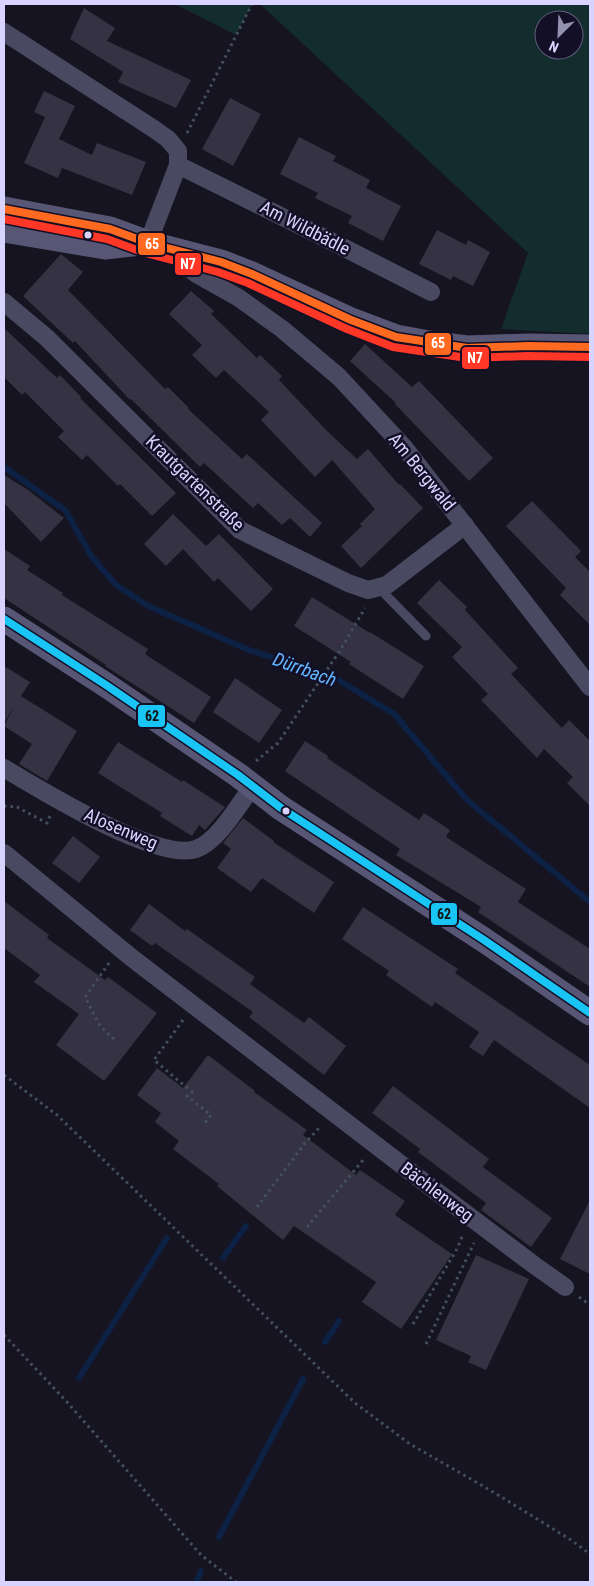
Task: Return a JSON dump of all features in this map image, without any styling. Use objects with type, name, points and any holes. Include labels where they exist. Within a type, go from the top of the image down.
[{"type":"main road","points":[[4,209],[110,229],[148,243],[221,262],[351,320],[396,336],[466,348],[590,347]]},
{"type":"main road","points":[[4,230],[105,247],[148,243]]},
{"type":"main road","points":[[4,619],[106,685],[317,832],[490,944],[590,1014]]},
{"type":"street","name":"Am Wildbädle","points":[[4,32],[168,139],[178,158],[320,235],[431,292]]},
{"type":"street","points":[[148,243],[178,158]]},
{"type":"street","name":"Am Bergwald","points":[[180,250],[186,266],[268,318],[339,377],[402,446],[590,687]]},
{"type":"street","name":"Krautgartenstraße","points":[[4,302],[53,345],[240,530],[348,583],[373,589]]},
{"type":"street","points":[[373,589],[387,585],[465,525]]},
{"type":"street","name":"Alosenweg","points":[[4,768],[58,801],[92,818],[148,843],[170,849],[194,849],[212,840],[245,781]]},
{"type":"street","name":"Bächlenweg","points":[[4,853],[194,1006],[470,1217],[565,1287]]},
{"type":"lane","points":[[373,589],[426,636]]},
{"type":"path","points":[[178,158],[252,4]]},
{"type":"path","points":[[245,781],[278,743],[318,684],[365,610],[373,589]]},
{"type":"path","points":[[4,806],[17,807],[47,823]]},
{"type":"path","points":[[116,1041],[100,1026],[85,997],[120,948]]},
{"type":"path","points":[[194,1006],[154,1060],[192,1092],[187,1096],[211,1115],[205,1123]]},
{"type":"path","points":[[4,1075],[57,1115],[355,1403],[410,1444],[495,1493],[590,1554]]},
{"type":"path","points":[[257,1207],[305,1143],[334,1113]]},
{"type":"path","points":[[307,1227],[376,1145]]},
{"type":"path","points":[[413,1324],[458,1247],[470,1217]]},
{"type":"path","points":[[426,1344],[473,1243],[481,1246]]},
{"type":"path","points":[[4,1335],[67,1402],[195,1548],[236,1582]]},
{"type":"green space","points":[[175,4],[252,4],[236,35]]},
{"type":"green space","points":[[260,4],[590,4],[590,334],[501,329],[528,253]]},
{"type":"building","points":[[84,8],[115,28],[107,41],[191,80],[176,108],[118,82],[123,72],[70,39]]},
{"type":"building","points":[[44,91],[75,106],[59,139],[92,155],[97,143],[146,162],[132,195],[62,168],[58,178],[24,163],[45,117],[34,112]]},
{"type":"building","points":[[230,98],[261,114],[233,166],[202,149]]},
{"type":"building","points":[[299,137],[336,156],[333,161],[370,180],[366,188],[401,206],[383,241],[348,223],[352,216],[315,198],[318,193],[280,174]]},
{"type":"building","points":[[437,230],[466,245],[468,240],[490,252],[473,286],[453,276],[451,280],[419,264]]},
{"type":"building","points":[[61,254],[83,272],[68,290],[165,389],[168,387],[188,409],[242,459],[247,454],[322,523],[310,537],[290,518],[282,525],[258,503],[253,508],[204,463],[200,467],[130,400],[75,341],[73,343],[23,296]]},
{"type":"building","points":[[191,291],[214,311],[211,314],[257,358],[260,355],[282,376],[279,380],[326,430],[357,459],[368,449],[399,485],[423,508],[361,568],[341,546],[362,526],[360,524],[375,509],[332,460],[315,477],[261,420],[269,412],[224,370],[216,378],[192,355],[202,345],[169,314]]},
{"type":"building","points":[[4,328],[57,378],[60,375],[80,398],[176,493],[152,516],[87,455],[82,460],[58,437],[64,431],[25,392],[22,395],[4,377]]},
{"type":"building","points":[[365,344],[412,387],[419,381],[493,458],[469,481],[396,403],[350,361]]},
{"type":"building","points":[[4,475],[28,490],[64,518],[41,542],[4,503]]},
{"type":"building","points":[[532,501],[581,551],[575,557],[590,572],[590,625],[560,595],[566,588],[506,526]]},
{"type":"building","points":[[173,514],[206,546],[219,534],[273,589],[251,611],[218,578],[214,582],[183,549],[166,566],[144,544]]},
{"type":"building","points":[[4,549],[30,566],[27,570],[63,593],[62,595],[148,649],[145,654],[211,697],[194,723],[4,598]]},
{"type":"building","points":[[439,580],[467,607],[465,610],[518,668],[511,674],[562,728],[569,720],[590,741],[590,806],[567,783],[573,777],[544,749],[537,758],[481,700],[488,694],[452,657],[462,647],[417,603]]},
{"type":"building","points":[[312,597],[424,666],[403,699],[349,664],[351,662],[294,626]]},
{"type":"building","points":[[4,666],[30,682],[21,696],[77,731],[47,781],[19,764],[32,744],[4,726],[14,707],[4,723]]},
{"type":"building","points":[[235,678],[282,710],[259,743],[213,712]]},
{"type":"building","points":[[305,741],[419,820],[424,813],[450,830],[446,837],[526,889],[518,902],[590,949],[590,987],[478,912],[481,907],[396,855],[400,849],[285,771]]},
{"type":"building","points":[[118,742],[225,807],[205,830],[199,825],[192,836],[160,816],[162,813],[98,773]]},
{"type":"building","points":[[243,818],[273,842],[334,882],[314,913],[262,878],[251,892],[217,868],[231,849],[223,843]]},
{"type":"building","points":[[73,836],[100,857],[79,883],[52,863]]},
{"type":"building","points":[[4,901],[49,935],[47,938],[105,980],[108,977],[157,1013],[104,1081],[56,1045],[79,1014],[34,982],[40,975],[4,948]]},
{"type":"building","points":[[149,904],[185,931],[187,929],[255,977],[250,984],[304,1023],[309,1017],[346,1046],[324,1075],[249,1017],[253,1012],[155,943],[152,946],[130,930]]},
{"type":"building","points":[[363,907],[458,969],[455,973],[590,1065],[590,1108],[494,1040],[483,1056],[469,1047],[479,1032],[435,1002],[432,1007],[386,975],[389,971],[342,939]]},
{"type":"building","points":[[208,1055],[254,1092],[307,1130],[303,1135],[356,1175],[360,1170],[405,1201],[395,1215],[452,1254],[401,1329],[362,1302],[376,1282],[294,1226],[283,1240],[217,1186],[219,1184],[173,1149],[179,1141],[155,1122],[161,1113],[137,1095],[157,1068],[183,1088]]},
{"type":"building","points":[[393,1086],[489,1159],[483,1167],[552,1218],[531,1247],[481,1210],[486,1203],[418,1152],[420,1149],[372,1113]]},
{"type":"building","points":[[590,1200],[590,1274],[560,1259]]},
{"type":"building","points":[[476,1255],[529,1279],[486,1370],[468,1362],[471,1356],[436,1340]]},
{"type":"waterway","name":"Dürrbach","points":[[4,467],[65,510],[92,557],[116,585],[148,606],[249,650],[332,676],[394,714],[467,800],[590,902]]},
{"type":"waterway","points":[[223,1258],[246,1226]]},
{"type":"waterway","points":[[79,1378],[167,1238]]},
{"type":"waterway","points":[[325,1342],[339,1321]]},
{"type":"waterway","points":[[219,1537],[303,1379]]},
{"type":"waterway","points":[[196,1582],[201,1571]]},
{"type":"transit line","name":"65","points":[[4,209],[110,229],[148,243],[221,262],[252,274],[351,320],[396,337],[467,348],[528,346],[590,347]]},
{"type":"transit line","name":"N7","points":[[4,219],[107,239],[145,253],[218,272],[248,283],[347,329],[393,347],[467,358],[528,356],[590,357]]},
{"type":"transit line","name":"62","points":[[4,619],[106,685],[238,775],[281,808],[484,940],[590,1013]]}]
